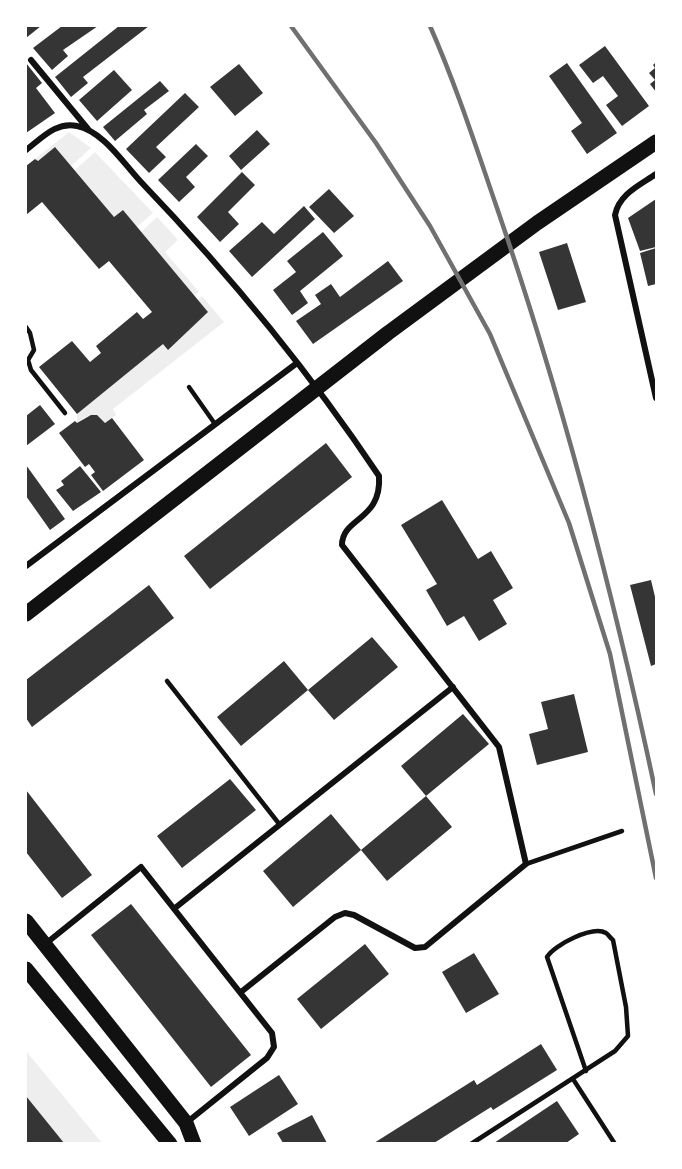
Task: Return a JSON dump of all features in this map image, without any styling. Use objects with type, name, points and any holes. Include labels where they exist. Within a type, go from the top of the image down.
[{"type":"main road","points":[[26,614],[388,333],[537,223],[657,142]]},
{"type":"main road","points":[[26,921],[186,1123],[194,1143]]},
{"type":"main road","points":[[26,969],[170,1143]]},
{"type":"street","points":[[31,60],[91,132],[235,283],[297,363],[379,476],[380,492],[374,507],[346,531],[342,545],[499,747],[526,864],[425,947],[415,948],[354,915],[345,913],[335,917],[241,992]]},
{"type":"street","points":[[26,150],[54,128],[66,125],[78,126],[91,132]]},
{"type":"street","points":[[657,174],[623,197],[617,204],[615,215],[657,398]]},
{"type":"street","points":[[26,566],[297,363]]},
{"type":"street","points":[[175,908],[453,687]]},
{"type":"street","points":[[44,945],[141,867],[175,908],[272,1033],[274,1047],[267,1058],[186,1123]]},
{"type":"lane","points":[[26,327],[30,333],[34,350],[28,360],[31,370],[65,413]]},
{"type":"lane","points":[[189,387],[215,424]]},
{"type":"lane","points":[[167,681],[280,825]]},
{"type":"lane","points":[[526,864],[622,831]]},
{"type":"lane","points":[[471,1143],[586,1071],[623,1044],[628,1036],[629,1027],[613,940],[605,932],[595,931],[559,944],[547,957],[586,1071]]},
{"type":"lane","points":[[573,1078],[615,1143]]},
{"type":"shaded area","points":[[69,132],[91,148],[71,166],[55,147],[38,161],[35,159]]},
{"type":"shaded area","points":[[95,152],[153,213],[137,227],[123,210],[114,217],[75,170]]},
{"type":"shaded area","points":[[157,217],[178,240],[165,252],[199,292],[194,296],[141,232]]},
{"type":"shaded area","points":[[202,296],[224,322],[113,409],[116,415],[105,423],[97,415],[85,417],[77,423],[77,414],[163,344],[168,349],[208,312],[198,300]]},
{"type":"shaded area","points":[[26,1051],[102,1143],[64,1143],[26,1096]]},
{"type":"building","points":[[26,26],[41,26],[26,38]]},
{"type":"building","points":[[62,26],[98,26],[63,50],[68,56],[52,70],[33,48]]},
{"type":"building","points":[[119,26],[149,26],[83,77],[88,83],[71,97],[55,77]]},
{"type":"building","points":[[605,46],[649,106],[622,126],[606,105],[618,96],[603,76],[593,83],[579,65]]},
{"type":"building","points":[[656,62],[656,92],[650,84],[655,80],[649,73],[655,68],[653,65]]},
{"type":"building","points":[[26,63],[42,83],[36,88],[55,113],[26,133]]},
{"type":"building","points":[[567,63],[617,133],[587,154],[571,131],[582,123],[549,76]]},
{"type":"building","points":[[239,64],[263,93],[235,116],[210,87]]},
{"type":"building","points":[[114,70],[132,90],[97,121],[79,100]]},
{"type":"building","points":[[160,81],[169,91],[144,110],[147,114],[115,141],[103,127]]},
{"type":"building","points":[[185,93],[199,107],[156,147],[166,157],[149,173],[126,149]]},
{"type":"building","points":[[257,130],[270,144],[241,170],[229,156]]},
{"type":"building","points":[[196,144],[208,156],[186,177],[195,187],[179,202],[158,180]]},
{"type":"building","points":[[55,147],[114,217],[123,210],[208,312],[168,350],[163,344],[77,414],[39,367],[72,341],[90,362],[101,353],[96,346],[137,312],[143,319],[152,312],[109,261],[99,269],[42,202],[26,215],[26,166],[35,159],[38,161]]},
{"type":"building","points":[[242,172],[255,185],[228,212],[239,224],[220,242],[197,217]]},
{"type":"building","points":[[329,189],[354,216],[334,233],[309,207]]},
{"type":"building","points":[[656,199],[656,247],[640,251],[628,218]]},
{"type":"building","points":[[304,206],[315,219],[252,277],[229,251],[262,222],[274,234]]},
{"type":"building","points":[[323,232],[343,256],[300,291],[308,303],[292,315],[273,290],[296,272],[287,261]]},
{"type":"building","points":[[567,243],[586,302],[558,310],[539,252]]},
{"type":"building","points":[[656,248],[656,284],[648,286],[640,253]]},
{"type":"building","points":[[388,261],[403,281],[313,344],[296,321],[321,304],[315,295],[331,284],[340,297]]},
{"type":"building","points":[[40,405],[55,424],[26,446],[26,416]]},
{"type":"building","points":[[91,415],[97,415],[105,423],[112,418],[144,460],[103,491],[91,475],[95,472],[89,464],[85,467],[59,433],[75,421],[77,423]]},
{"type":"building","points":[[326,443],[352,477],[210,589],[184,556]]},
{"type":"building","points":[[26,465],[65,519],[50,530],[26,496]]},
{"type":"building","points":[[80,466],[101,492],[73,511],[56,490],[64,485],[61,481]]},
{"type":"building","points":[[442,500],[478,559],[491,551],[513,588],[493,600],[507,624],[479,641],[464,616],[447,626],[426,590],[437,584],[401,525]]},
{"type":"building","points":[[651,580],[656,601],[656,664],[651,666],[630,585]]},
{"type":"building","points":[[149,585],[174,618],[32,727],[26,718],[26,680]]},
{"type":"building","points":[[372,637],[398,667],[334,720],[308,690]]},
{"type":"building","points":[[284,661],[308,690],[241,746],[217,717]]},
{"type":"building","points":[[574,694],[588,752],[537,765],[529,734],[548,729],[541,702]]},
{"type":"building","points":[[463,714],[489,744],[426,796],[401,766]]},
{"type":"building","points":[[230,779],[256,810],[182,868],[157,836]]},
{"type":"building","points":[[26,790],[92,875],[62,898],[26,852]]},
{"type":"building","points":[[426,796],[452,827],[387,881],[361,850]]},
{"type":"building","points":[[331,814],[361,850],[293,907],[263,871]]},
{"type":"building","points":[[131,904],[251,1055],[211,1087],[91,935]]},
{"type":"building","points":[[365,944],[389,974],[321,1029],[297,999]]},
{"type":"building","points":[[474,953],[499,994],[466,1013],[442,972]]},
{"type":"building","points":[[541,1044],[557,1070],[493,1110],[491,1107],[434,1143],[374,1143],[474,1080],[477,1085]]},
{"type":"building","points":[[279,1075],[298,1104],[249,1136],[230,1107]]},
{"type":"building","points":[[26,1096],[64,1143],[26,1143]]},
{"type":"building","points":[[557,1101],[579,1134],[566,1143],[494,1143]]},
{"type":"building","points":[[312,1115],[327,1143],[283,1143],[277,1133]]},
{"type":"railway","points":[[291,26],[376,143],[430,226],[490,334],[569,523],[610,654],[656,878]]},
{"type":"railway","points":[[430,26],[457,93],[544,353],[605,572],[656,794]]}]
